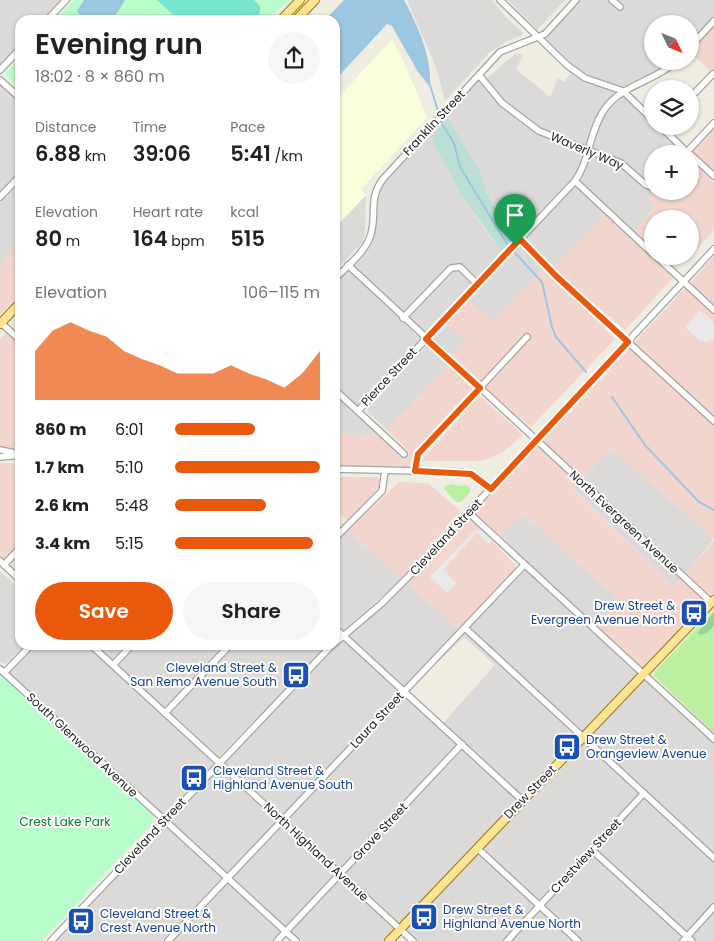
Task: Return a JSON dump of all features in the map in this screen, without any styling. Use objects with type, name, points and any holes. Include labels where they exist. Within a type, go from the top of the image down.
[{"type":"main road","points":[[286,15],[300,0]]},
{"type":"main road","points":[[301,15],[315,0]]},
{"type":"main road","points":[[0,323],[15,308]]},
{"type":"main road","name":"Drew Street","points":[[389,941],[713,601]]},
{"type":"street","points":[[52,15],[66,0]]},
{"type":"street","points":[[500,0],[537,38],[576,73],[623,92],[644,112]]},
{"type":"street","name":"Franklin Street","points":[[340,274],[365,246],[372,234],[373,196],[377,186],[506,48],[545,34],[576,0]]},
{"type":"street","points":[[612,0],[620,7]]},
{"type":"street","points":[[699,37],[714,21]]},
{"type":"street","points":[[0,70],[15,54]]},
{"type":"street","name":"Pierce Street","points":[[358,411],[575,181],[581,172],[597,123],[604,111],[623,92],[655,77],[665,70]]},
{"type":"street","points":[[699,88],[712,74]]},
{"type":"street","name":"Waverly Way","points":[[479,75],[502,103],[520,117],[554,138],[621,164],[644,181]]},
{"type":"street","points":[[0,80],[15,94]]},
{"type":"street","points":[[695,145],[714,123]]},
{"type":"street","points":[[670,135],[680,145]]},
{"type":"street","points":[[699,163],[714,176]]},
{"type":"street","points":[[0,197],[15,181]]},
{"type":"street","points":[[575,181],[644,246]]},
{"type":"street","points":[[520,239],[556,276],[714,421]]},
{"type":"street","name":"Cleveland Street","points":[[340,638],[382,604],[714,249]]},
{"type":"street","name":"North Evergreen Avenue","points":[[348,265],[403,318],[713,601]]},
{"type":"street","points":[[666,265],[714,310]]},
{"type":"street","points":[[403,318],[450,268],[460,268],[477,284]]},
{"type":"street","points":[[0,323],[15,336]]},
{"type":"street","points":[[415,471],[418,454],[527,337]]},
{"type":"street","points":[[340,395],[404,454]]},
{"type":"street","points":[[0,450],[15,454]]},
{"type":"street","points":[[0,457],[15,456]]},
{"type":"street","points":[[340,469],[471,474],[491,489]]},
{"type":"street","points":[[340,533],[382,491],[385,471]]},
{"type":"street","points":[[469,513],[714,739]]},
{"type":"street","points":[[15,552],[2,563],[15,575]]},
{"type":"street","name":"Laura Street","points":[[168,941],[524,565]]},
{"type":"street","points":[[465,628],[714,858]]},
{"type":"street","points":[[340,633],[522,800]]},
{"type":"street","points":[[2,671],[25,650]]},
{"type":"street","name":"North Highland Avenue","points":[[96,650],[413,941]]},
{"type":"street","points":[[113,665],[127,650]]},
{"type":"street","points":[[166,713],[225,650]]},
{"type":"street","name":"Cleveland Street","points":[[51,941],[327,650]]},
{"type":"street","name":"South Glenwood Avenue","points":[[2,671],[296,941]]},
{"type":"street","name":"Grove Street","points":[[277,941],[462,744]]},
{"type":"street","name":"Crestview Street","points":[[507,941],[644,793]]},
{"type":"street","points":[[477,848],[578,941]]},
{"type":"street","points":[[592,850],[688,940],[714,908]]},
{"type":"shaded area","points":[[0,0],[61,0],[47,15],[15,15],[15,49],[0,65]]},
{"type":"shaded area","points":[[84,0],[125,0],[114,15],[80,15],[77,11]]},
{"type":"shaded area","points":[[157,0],[254,0],[260,6],[258,15],[174,15]]},
{"type":"shaded area","points":[[344,0],[404,0],[423,42],[429,64],[430,87],[418,72],[392,26],[387,24],[340,75],[340,15],[330,15]]},
{"type":"shaded area","points":[[407,0],[492,0],[504,15],[523,33],[521,36],[509,40],[489,53],[445,101],[436,67]]},
{"type":"shaded area","points":[[508,0],[565,0],[537,30]]},
{"type":"shaded area","points":[[581,0],[608,0],[621,12],[625,7],[617,0],[714,0],[714,16],[699,32],[699,15],[644,15],[644,70],[660,70],[653,75],[622,88],[578,70],[542,39],[548,36]]},
{"type":"shaded area","points":[[714,26],[714,71],[710,71],[699,61],[699,42]]},
{"type":"shaded area","points":[[392,39],[405,64],[427,118],[361,189],[366,195],[340,223],[340,96]]},
{"type":"shaded area","points":[[516,53],[523,55],[516,69],[550,97],[558,78],[564,82],[571,73],[584,81],[617,92],[601,109],[594,121],[586,147],[541,128],[521,115],[505,101],[486,79]]},
{"type":"shaded area","points":[[479,80],[500,105],[538,134],[585,153],[572,179],[477,280],[460,264],[449,264],[403,313],[352,265],[371,244],[374,235],[376,196],[380,188]],"holes":[[[448,120],[480,170],[488,195],[506,224],[493,241],[459,192],[436,150]]]},
{"type":"shaded area","points":[[0,84],[15,98],[15,176],[0,192]]},
{"type":"shaded area","points":[[623,96],[644,116],[644,135],[665,135],[675,145],[644,145],[644,178],[623,161],[593,150],[600,124],[607,113]]},
{"type":"shaded area","points":[[448,119],[480,170],[488,195],[513,240],[502,252],[459,192],[436,150],[432,136]]},
{"type":"shaded area","points":[[714,128],[714,170],[699,158],[698,145]]},
{"type":"shaded area","points":[[591,155],[620,166],[644,187],[644,200],[650,200],[655,206],[652,210],[644,210],[644,220],[634,232],[579,181]]},
{"type":"shaded area","points":[[699,168],[714,183],[714,230],[699,246],[699,210],[652,210],[655,206],[650,200],[699,200]]},
{"type":"shaded area","points":[[15,186],[15,247],[0,263],[0,202]]},
{"type":"shaded area","points":[[575,186],[606,214],[552,268],[524,239]]},
{"type":"shaded area","points":[[366,195],[365,235],[362,243],[340,266],[340,223]]},
{"type":"shaded area","points":[[606,214],[644,250],[644,265],[659,265],[673,278],[625,330],[552,268]]},
{"type":"shaded area","points":[[644,220],[644,240],[634,232]]},
{"type":"shaded area","points":[[520,244],[544,268],[492,322],[467,300]]},
{"type":"shaded area","points":[[15,247],[15,299],[0,315],[0,263]]},
{"type":"shaded area","points":[[714,256],[714,306],[690,283]]},
{"type":"shaded area","points":[[544,268],[615,339],[531,427],[484,388],[532,337],[527,333],[479,383],[450,356],[466,340],[445,323],[467,300],[493,321]]},
{"type":"shaded area","points":[[348,270],[421,339],[357,406],[340,391],[340,279]]},
{"type":"shaded area","points":[[453,270],[458,270],[473,284],[425,334],[408,318]]},
{"type":"shaded area","points":[[686,287],[714,314],[714,417],[634,343]]},
{"type":"shaded area","points":[[700,310],[714,322],[714,338],[706,342],[700,341],[685,327]]},
{"type":"shaded area","points":[[445,323],[466,340],[450,356],[430,339]]},
{"type":"shaded area","points":[[7,332],[15,339],[14,449],[0,448],[0,339]]},
{"type":"shaded area","points":[[426,346],[448,365],[387,430],[366,411]]},
{"type":"shaded area","points":[[630,348],[714,425],[714,539],[611,448],[583,479],[542,442]]},
{"type":"shaded area","points":[[448,365],[473,388],[416,451],[409,467],[340,466],[340,434],[371,435],[375,431],[404,460],[410,452],[387,430]]},
{"type":"shaded area","points":[[481,397],[523,435],[503,452],[483,461],[421,461],[476,399]]},
{"type":"shaded area","points":[[340,399],[375,431],[371,435],[340,434]]},
{"type":"shaded area","points":[[538,446],[579,484],[574,490],[673,586],[681,578],[707,602],[642,669],[596,627],[621,601],[522,514],[498,536],[473,513]]},
{"type":"shaded area","points":[[611,448],[714,539],[685,574],[583,479]]},
{"type":"shaded area","points":[[0,463],[15,463],[15,548],[4,560],[0,557]]},
{"type":"shaded area","points":[[340,477],[378,477],[380,487],[347,520],[340,514]]},
{"type":"shaded area","points":[[399,482],[428,483],[460,511],[402,579],[347,531]]},
{"type":"shaded area","points":[[579,484],[681,578],[673,586],[574,489]]},
{"type":"shaded area","points":[[522,513],[621,601],[596,627],[498,536]]},
{"type":"shaded area","points":[[469,517],[517,567],[459,629],[407,583]]},
{"type":"shaded area","points":[[476,529],[481,530],[492,541],[489,544],[477,533],[443,570],[456,583],[447,593],[430,577]]},
{"type":"shaded area","points":[[347,531],[402,579],[343,631],[340,628],[340,537]]},
{"type":"shaded area","points":[[714,541],[714,595],[711,598],[685,574]]},
{"type":"shaded area","points":[[525,569],[638,673],[582,732],[469,628]]},
{"type":"shaded area","points":[[0,571],[15,584],[15,650],[20,650],[5,664],[0,662]]},
{"type":"shaded area","points":[[407,583],[459,629],[403,687],[348,636]]},
{"type":"shaded area","points":[[465,632],[578,737],[522,795],[443,723],[495,665],[464,637],[422,677]]},
{"type":"shaded area","points":[[343,640],[399,691],[281,816],[223,763],[329,652],[331,650],[340,650],[340,643]]},
{"type":"shaded area","points":[[31,650],[92,650],[214,763],[164,816],[9,673]]},
{"type":"shaded area","points":[[101,650],[123,650],[113,661]]},
{"type":"shaded area","points":[[132,650],[220,650],[165,709],[118,665]]},
{"type":"shaded area","points":[[230,650],[322,650],[218,758],[170,713]]},
{"type":"shaded area","points":[[643,678],[714,743],[714,853],[587,737]]},
{"type":"shaded area","points":[[404,696],[458,744],[340,870],[286,821]]},
{"type":"shaded area","points":[[583,741],[639,793],[539,901],[481,848]]},
{"type":"shaded area","points":[[463,749],[518,800],[400,925],[345,874]]},
{"type":"shaded area","points":[[219,767],[277,820],[228,873],[169,820]]},
{"type":"shaded area","points":[[644,798],[714,862],[714,903],[687,932],[596,850]]},
{"type":"shaded area","points":[[165,825],[223,877],[163,941],[55,941]]},
{"type":"shaded area","points":[[282,825],[336,874],[286,927],[233,877]]},
{"type":"shaded area","points":[[477,852],[535,906],[503,941],[417,941],[405,930]]},
{"type":"shaded area","points":[[592,854],[683,936],[679,941],[583,941],[544,906]]},
{"type":"shaded area","points":[[340,879],[396,929],[384,941],[301,941],[291,932]]},
{"type":"shaded area","points":[[228,882],[282,932],[273,941],[173,941]]},
{"type":"shaded area","points":[[540,910],[574,941],[512,941]]},
{"type":"shaded area","points":[[714,913],[714,941],[697,941],[692,937]]},
{"type":"green space","points":[[74,0],[291,0],[272,15],[60,15]]},
{"type":"green space","points":[[15,63],[15,84],[5,74]]},
{"type":"green space","points":[[453,484],[457,486],[466,485],[470,488],[470,493],[461,502],[456,502],[444,489],[445,486]]},
{"type":"green space","points":[[714,610],[714,733],[654,676],[655,671]]},
{"type":"green space","points":[[714,612],[714,626],[707,633],[699,635],[698,632]]},
{"type":"green space","name":"Crest Lake Park","points":[[0,674],[154,816],[150,826],[42,941],[0,941]]},
{"type":"waterway","points":[[430,85],[442,124],[454,143],[460,167],[507,244]]},
{"type":"waterway","points":[[515,253],[542,282],[556,337],[586,372]]},
{"type":"waterway","points":[[612,397],[645,445],[699,502],[714,510]]},
{"type":"place","name":"Drew Street & Evergreen Avenue North","points":[[694,613]]},
{"type":"place","name":"Cleveland Street & San Remo Avenue South","points":[[296,675]]},
{"type":"place","name":"Drew Street & Orangeview Avenue","points":[[567,747]]},
{"type":"place","name":"Cleveland Street & Highland Avenue South","points":[[194,778]]},
{"type":"place","name":"Drew Street & Highland Avenue North","points":[[424,917]]},
{"type":"place","name":"Cleveland Street & Crest Avenue North","points":[[81,921]]},
{"type":"route","points":[[520,239],[556,276],[628,342],[491,489],[480,478],[471,474],[415,471],[418,454],[480,388],[426,339],[515,245],[520,239]]}]
